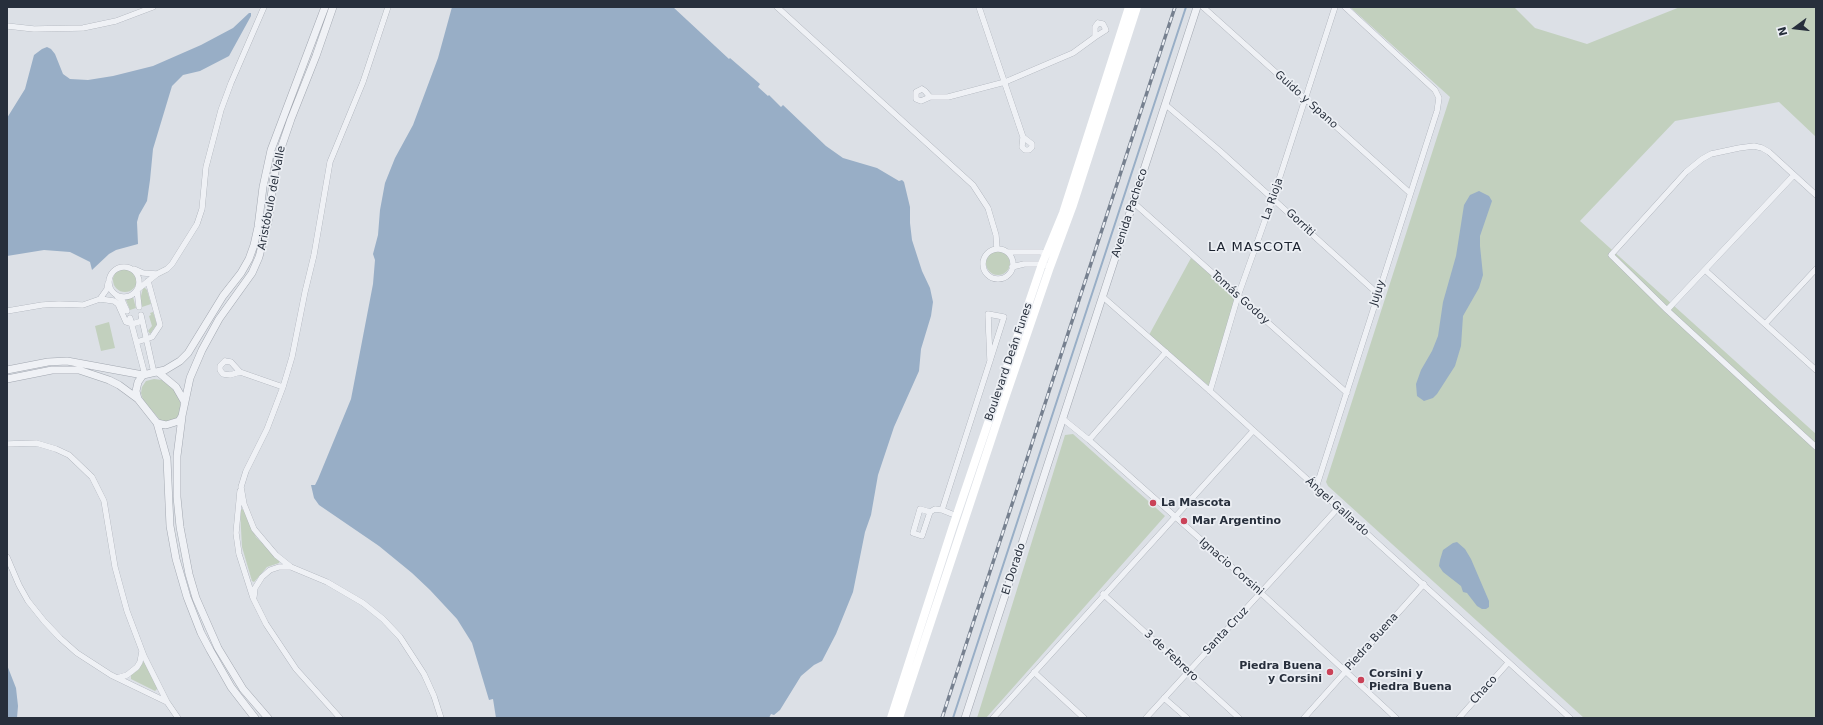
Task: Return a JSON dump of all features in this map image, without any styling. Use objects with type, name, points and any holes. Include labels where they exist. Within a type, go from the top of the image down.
[{"type":"main road","name":"Boulevard Deán Funes","points":[[891,718],[956,516],[1042,264],[1063,213],[1129,7]]},
{"type":"main road","name":"Boulevard Deán Funes","points":[[899,718],[1050,267],[1073,205],[1137,7]]},
{"type":"street","points":[[7,26],[34,29],[83,28],[116,21],[153,7]]},
{"type":"street","points":[[118,296],[131,296],[148,281],[167,269],[172,264],[197,224],[202,209],[206,167],[221,110],[264,7]]},
{"type":"street","name":"Aristóbulo del Valle","points":[[156,373],[173,365],[188,353],[219,302],[241,273],[249,259],[256,239],[271,150],[325,7]]},
{"type":"street","name":"Aristóbulo del Valle","points":[[184,402],[190,378],[202,350],[219,319],[252,273],[259,257],[268,222],[278,157],[290,119],[334,7]]},
{"type":"street","points":[[340,718],[296,669],[266,624],[253,598],[239,554],[236,533],[241,487],[246,471],[267,429],[292,358],[314,255],[330,162],[363,82],[388,7]]},
{"type":"street","points":[[777,7],[973,185],[988,208],[993,221],[997,249]]},
{"type":"street","points":[[980,7],[1024,137]]},
{"type":"street","name":"Avenida Pacheco","points":[[1063,419],[1197,7]]},
{"type":"street","name":"Guido y Spano","points":[[1203,7],[1410,193]]},
{"type":"street","name":"La Rioja","points":[[1210,391],[1238,296],[1273,198],[1335,7]]},
{"type":"street","name":"Jujuy","points":[[1316,488],[1437,111],[1439,98],[1435,90],[1345,7]]},
{"type":"street","points":[[930,97],[948,97],[1005,82],[1073,53],[1095,37]]},
{"type":"street","name":"Gorriti","points":[[1166,106],[1273,198],[1378,294]]},
{"type":"street","points":[[1816,195],[1769,152],[1754,146],[1711,154],[1702,159],[1686,172],[1612,254],[1613,258],[1667,310],[1816,447]]},
{"type":"street","points":[[1667,310],[1794,174]]},
{"type":"street","name":"Tomás Godoy","points":[[1134,203],[1347,393]]},
{"type":"street","points":[[1006,252],[1012,258],[1012,267],[1007,275],[1003,278],[993,278],[988,276],[983,267],[984,257],[992,250],[997,249],[1006,252],[1046,253],[1054,256]]},
{"type":"street","points":[[1012,267],[1024,264],[1042,264],[1050,267]]},
{"type":"street","points":[[7,312],[42,305],[83,305],[93,303],[100,299],[107,289],[112,272],[125,266],[143,273],[158,274]]},
{"type":"street","points":[[134,269],[140,281],[137,290],[139,307]]},
{"type":"street","points":[[1765,324],[1816,269]]},
{"type":"street","points":[[1705,270],[1816,370]]},
{"type":"street","points":[[109,281],[111,290],[118,296],[127,311]]},
{"type":"street","points":[[137,342],[147,339],[154,334],[160,325],[148,281]]},
{"type":"street","points":[[114,301],[118,296]]},
{"type":"street","name":"Ángel Gallardo","points":[[1103,297],[1210,391],[1570,718]]},
{"type":"street","points":[[100,299],[114,301],[118,304],[125,321],[141,318],[156,373],[176,387],[184,402],[177,456],[177,497],[181,534],[189,574],[196,598],[218,648],[243,688],[268,718]]},
{"type":"street","points":[[942,510],[990,361],[1004,317],[988,314],[990,361]]},
{"type":"street","points":[[131,321],[144,375]]},
{"type":"street","points":[[1089,440],[1166,352]]},
{"type":"street","points":[[7,370],[48,362],[67,361],[144,375],[156,373]]},
{"type":"street","points":[[7,379],[52,370],[79,370],[90,372],[119,385],[138,399],[157,423],[167,459],[170,526],[176,559],[187,597],[201,633],[216,661],[232,687],[255,718]]},
{"type":"street","points":[[240,372],[283,387]]},
{"type":"street","points":[[138,399],[136,391],[138,382],[144,375]]},
{"type":"street","points":[[157,423],[166,425],[172,424],[179,421],[182,416]]},
{"type":"street","name":"Ignacio Corsini","points":[[1063,419],[1089,440],[1261,593],[1396,718]]},
{"type":"street","name":"El Dorado","points":[[965,718],[1063,419]]},
{"type":"street","points":[[993,718],[1253,431]]},
{"type":"street","points":[[7,444],[36,443],[56,448],[69,455],[92,477],[104,501],[120,588],[142,651],[167,702],[178,718]]},
{"type":"street","points":[[241,487],[244,504],[254,529],[276,555],[291,567],[327,582],[363,602],[383,619],[400,637],[424,674],[434,696],[441,718]]},
{"type":"street","name":"Santa Cruz","points":[[1146,718],[1338,508]]},
{"type":"street","points":[[930,512],[920,509],[912,533],[922,536],[930,512],[935,509],[942,510],[956,516]]},
{"type":"street","points":[[7,557],[19,585],[44,621],[77,653],[117,678],[167,702]]},
{"type":"street","points":[[253,598],[255,588],[262,577],[275,569],[291,567]]},
{"type":"street","name":"Piedra Buena","points":[[1304,718],[1424,584]]},
{"type":"street","name":"3 de Febrero","points":[[1104,594],[1239,718]]},
{"type":"street","points":[[117,678],[127,675],[137,667],[140,662],[142,651]]},
{"type":"street","name":"Chaco","points":[[1459,718],[1508,663]]},
{"type":"street","points":[[1034,672],[1084,718]]},
{"type":"street","points":[[1164,698],[1187,718]]},
{"type":"green space","points":[[1350,7],[1514,7],[1535,28],[1587,44],[1680,7],[1816,7],[1816,137],[1779,102],[1675,121],[1580,221],[1816,434],[1816,718],[1584,718],[1328,486],[1326,482],[1450,97]]},
{"type":"green space","points":[[998,251],[1003,252],[1009,258],[1009,268],[1003,274],[998,275],[993,274],[987,268],[986,263],[987,258],[993,252]]},
{"type":"green space","points":[[1191,258],[1236,296],[1209,386],[1149,335]]},
{"type":"green space","points":[[125,268],[134,271],[137,280],[134,289],[125,292],[116,289],[113,280],[116,271]]},
{"type":"green space","points":[[143,288],[147,290],[151,304],[142,307],[140,300]]},
{"type":"green space","points":[[133,297],[136,308],[130,310],[126,300]]},
{"type":"green space","points":[[153,312],[157,324],[150,334],[148,331],[152,326],[149,316],[151,315],[150,313]]},
{"type":"green space","points":[[109,322],[115,348],[101,351],[95,326]]},
{"type":"green space","points":[[154,379],[162,380],[177,392],[181,412],[173,421],[161,421],[143,400],[141,393],[142,387],[146,381]]},
{"type":"green space","points":[[1073,434],[1165,516],[986,718],[977,718],[1065,435]]},
{"type":"green space","points":[[243,509],[256,537],[280,560],[279,563],[267,567],[254,582],[252,581],[242,547],[240,510]]},
{"type":"green space","points":[[143,662],[146,662],[159,687],[155,691],[131,679],[131,675],[138,670]]},
{"type":"water","points":[[452,7],[673,7],[729,59],[730,58],[760,84],[758,87],[781,107],[783,105],[826,146],[843,158],[877,168],[899,181],[902,180],[904,182],[910,207],[912,240],[922,271],[930,288],[933,302],[931,316],[921,349],[919,371],[894,427],[878,475],[871,515],[865,532],[853,592],[836,634],[822,661],[814,665],[801,676],[780,710],[774,715],[771,714],[769,718],[496,718],[493,699],[489,700],[472,643],[457,619],[412,573],[379,546],[319,505],[314,498],[311,485],[315,485],[318,479],[351,399],[373,284],[375,260],[373,254],[378,235],[380,210],[385,183],[395,158],[413,125],[438,58]]},
{"type":"water","points":[[249,13],[251,13],[251,16],[229,56],[200,71],[183,75],[172,86],[153,149],[147,201],[139,215],[137,222],[138,244],[116,250],[109,254],[92,270],[90,262],[70,252],[44,250],[7,256],[7,118],[25,89],[34,55],[47,47],[51,49],[55,54],[63,74],[70,79],[88,80],[113,76],[153,66],[201,45],[233,28]]},
{"type":"water","points":[[1479,191],[1489,196],[1492,201],[1480,236],[1483,275],[1479,288],[1463,316],[1461,346],[1455,366],[1437,394],[1433,398],[1424,401],[1417,396],[1416,384],[1421,370],[1432,351],[1438,336],[1443,302],[1456,256],[1464,205],[1470,195]]},
{"type":"water","points":[[1457,542],[1465,549],[1471,559],[1489,601],[1489,607],[1486,609],[1482,609],[1477,606],[1467,593],[1463,592],[1461,586],[1443,572],[1439,566],[1443,550]]},
{"type":"water","points":[[7,665],[16,688],[18,706],[17,718],[7,718]]},
{"type":"waterway","points":[[953,718],[1186,7]]},
{"type":"railway","points":[[942,718],[1175,7]]},
{"type":"place","name":"La Mascota","points":[[1153,503]]},
{"type":"place","name":"Mar Argentino","points":[[1184,521]]},
{"type":"place","name":"Piedra Buena y Corsini","points":[[1330,672]]},
{"type":"place","name":"Corsini y Piedra Buena","points":[[1361,680]]},
{"type":"district","name":"LA MASCOTA","points":[[1255,248]]}]
